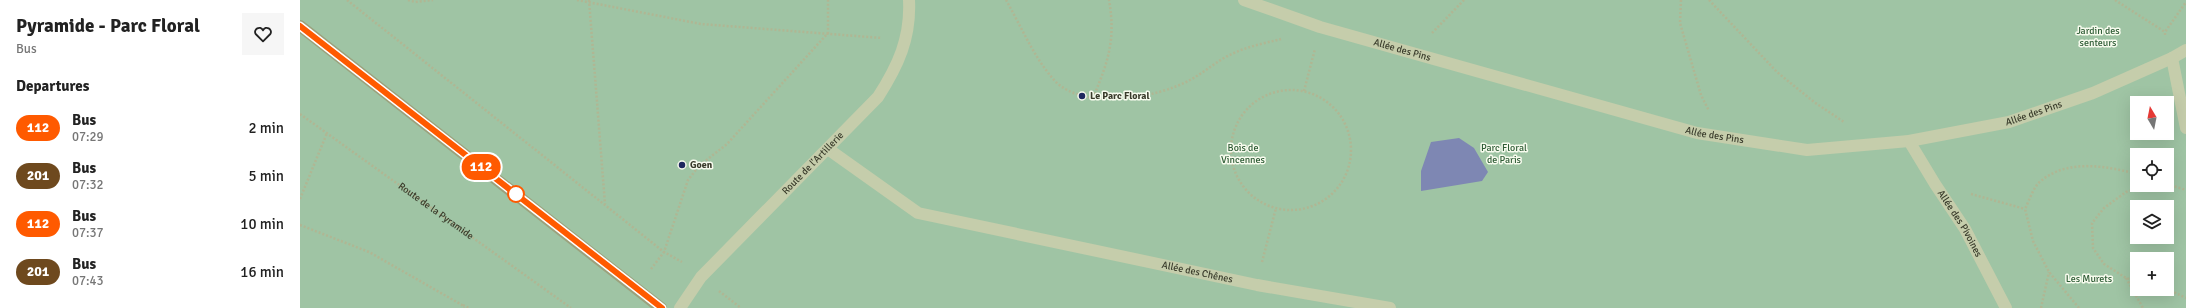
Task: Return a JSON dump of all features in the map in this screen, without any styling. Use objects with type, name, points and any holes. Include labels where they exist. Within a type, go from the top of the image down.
[{"type":"street","points":[[300,26],[662,308]]},
{"type":"lane","name":"Route de l'Artillerie","points":[[680,308],[701,277],[878,97],[895,70],[906,41],[909,0]]},
{"type":"lane","name":"Allée des Pins","points":[[1244,0],[1320,28],[1697,133],[1807,150],[1909,141],[2009,122],[2093,93],[2172,58],[2186,50]]},
{"type":"lane","points":[[2172,58],[2186,128]]},
{"type":"lane","name":"Allée des Pivoines","points":[[1909,141],[1965,229],[2006,308]]},
{"type":"lane","name":"Allée des Chênes","points":[[828,149],[918,213],[1257,285],[1390,308]]},
{"type":"path","points":[[347,0],[664,252],[678,260],[701,277]]},
{"type":"path","points":[[408,0],[415,2],[433,0]]},
{"type":"path","points":[[577,0],[701,24],[828,33],[906,41]]},
{"type":"path","points":[[664,252],[688,180],[699,166],[727,144],[828,33],[828,0]]},
{"type":"path","points":[[1006,0],[1042,63],[1055,81],[1070,92],[1093,98],[1121,98],[1156,93],[1189,80],[1234,53],[1320,28]]},
{"type":"path","points":[[1093,98],[1108,60],[1111,38],[1109,0]]},
{"type":"path","points":[[1412,54],[1464,0]]},
{"type":"path","points":[[1681,0],[1680,23],[1701,95],[1721,136]]},
{"type":"path","points":[[1709,0],[1776,72],[1814,102],[1846,123]]},
{"type":"path","points":[[2115,0],[2164,32]]},
{"type":"path","points":[[588,1],[605,204]]},
{"type":"path","points":[[1304,91],[1320,28]]},
{"type":"path","points":[[1286,90],[1304,91],[1322,98],[1337,110],[1347,127],[1351,145],[1350,164],[1343,182],[1330,196],[1313,206],[1295,210],[1276,208],[1259,200],[1245,188],[1236,172],[1232,154],[1233,135],[1240,118],[1252,104],[1268,95],[1286,90]]},
{"type":"path","name":"Route de la Pyramide","points":[[300,114],[571,308]]},
{"type":"path","points":[[300,199],[327,133]]},
{"type":"path","points":[[2079,308],[2049,272],[2033,241],[2025,209],[2040,180],[2068,166],[2107,167],[2130,172]]},
{"type":"path","points":[[1935,184],[2025,209]]},
{"type":"path","points":[[2174,186],[2186,190]]},
{"type":"path","points":[[2130,191],[2126,192],[2104,208],[2092,223],[2093,248],[2104,264],[2130,279]]},
{"type":"path","points":[[1257,285],[1276,208]]},
{"type":"path","points":[[300,225],[369,252],[463,307],[469,308]]},
{"type":"path","points":[[2041,308],[2049,272]]},
{"type":"path","points":[[2126,278],[2143,308]]},
{"type":"path","points":[[2174,292],[2186,298]]},
{"type":"green space","name":"Bois de Vincennes","points":[[300,0],[2186,0],[2186,308],[300,308]]},
{"type":"water","points":[[1459,138],[1474,148],[1488,172],[1482,181],[1421,191],[1421,171],[1431,142]]},
{"type":"bus line","name":"112","points":[[300,26],[662,308]]},
{"type":"place","name":"Le Parc Floral","points":[[1082,96]]},
{"type":"place","name":"Goen","points":[[682,165]]},
{"type":"park label","name":"Jardin des senteurs","points":[[2098,36]]},
{"type":"park label","name":"Parc Floral de Paris","points":[[1504,154]]},
{"type":"park label","name":"Les Murets","points":[[2089,279]]}]
